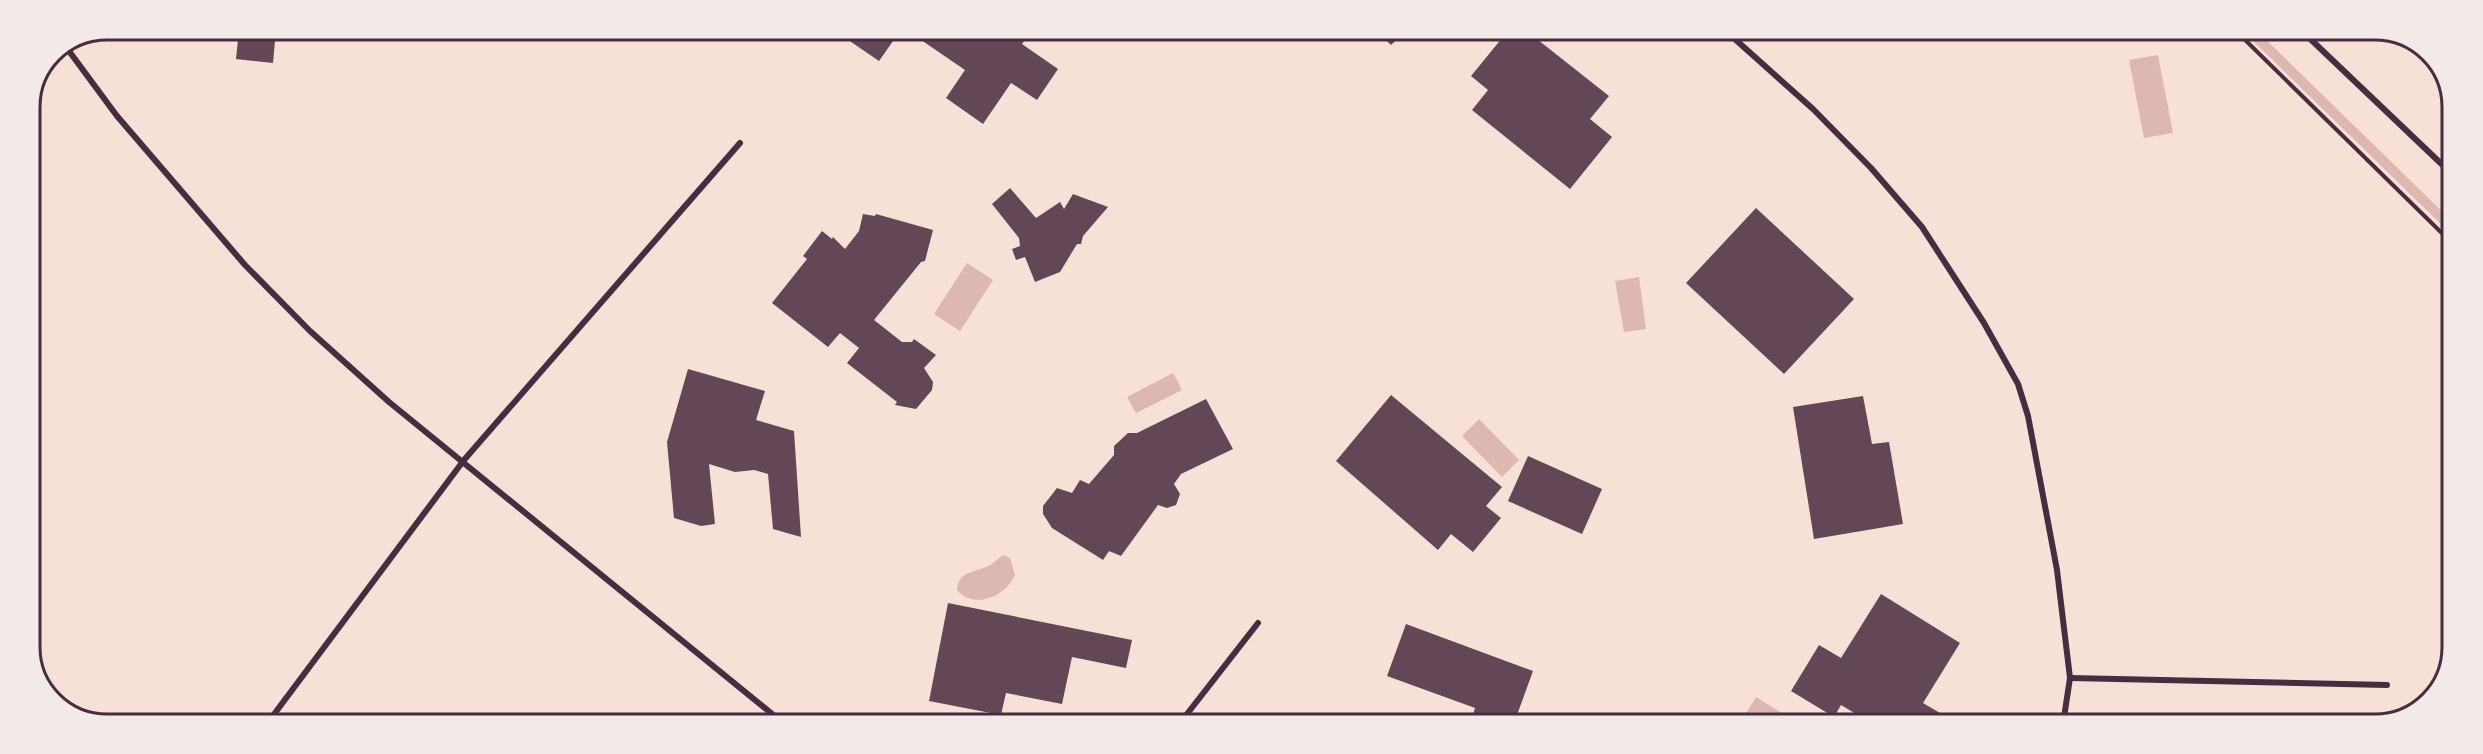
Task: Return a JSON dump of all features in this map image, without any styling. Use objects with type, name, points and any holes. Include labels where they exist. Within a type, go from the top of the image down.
[{"type":"street","points":[[1736,40],[1813,109],[1922,227],[1954,275],[2018,384],[2028,416],[2047,505],[2070,678],[2065,714]]},
{"type":"street","points":[[2311,40],[2442,164]]},
{"type":"street","points":[[70,52],[117,116],[244,265],[310,331],[389,402],[464,460],[772,714]]},
{"type":"street","points":[[275,714],[464,460],[740,143]]},
{"type":"street","points":[[1187,714],[1258,623]]},
{"type":"street","points":[[2070,678],[2387,685]]},
{"type":"path","points":[[2245,40],[2442,233]]},
{"type":"shaded area","points":[[2158,55],[2173,133],[2144,138],[2129,60]]},
{"type":"shaded area","points":[[967,263],[993,280],[960,331],[934,314]]},
{"type":"shaded area","points":[[1639,277],[1646,329],[1624,332],[1615,281]]},
{"type":"shaded area","points":[[1173,373],[1182,390],[1136,413],[1127,397]]},
{"type":"shaded area","points":[[1479,419],[1519,460],[1502,477],[1462,436]]},
{"type":"shaded area","points":[[1004,555],[1010,558],[1015,575],[997,595],[980,600],[972,599],[957,590],[960,579],[964,576],[990,565]]},
{"type":"shaded area","points":[[1756,697],[1783,714],[1745,714]]},
{"type":"building","points":[[238,40],[275,40],[273,63],[236,59]]},
{"type":"building","points":[[848,40],[894,40],[879,61]]},
{"type":"building","points":[[921,40],[1025,40],[1022,44],[1058,69],[1037,100],[1011,83],[983,124],[946,98],[965,70]]},
{"type":"building","points":[[1386,40],[1396,40],[1391,45]]},
{"type":"building","points":[[1500,40],[1538,40],[1609,96],[1590,119],[1612,137],[1570,189],[1472,110],[1488,90],[1471,76]]},
{"type":"building","points":[[1010,188],[1036,218],[1060,202],[1064,209],[1073,194],[1108,207],[1083,236],[1081,244],[1077,244],[1060,272],[1035,282],[1025,257],[1016,260],[1012,249],[1020,246],[1019,238],[992,204]]},
{"type":"building","points":[[1756,208],[1854,299],[1784,374],[1686,283]]},
{"type":"building","points":[[863,214],[875,216],[876,214],[933,230],[925,261],[921,262],[874,320],[902,342],[912,342],[914,339],[936,355],[924,368],[933,382],[932,390],[916,409],[895,405],[897,402],[847,363],[859,348],[840,333],[828,347],[772,303],[807,259],[803,256],[822,231],[832,239],[833,237],[845,249],[859,231]]},
{"type":"building","points":[[688,369],[765,391],[756,420],[794,431],[801,537],[773,529],[768,474],[754,470],[735,472],[709,464],[715,524],[701,526],[674,518],[667,442]]},
{"type":"building","points":[[1391,395],[1502,487],[1486,506],[1501,518],[1473,552],[1451,534],[1438,550],[1336,461]]},
{"type":"building","points":[[1863,396],[1872,444],[1889,442],[1903,524],[1814,539],[1793,407]]},
{"type":"building","points":[[1206,399],[1233,449],[1181,474],[1174,484],[1180,494],[1176,505],[1167,508],[1158,505],[1121,556],[1109,551],[1103,560],[1052,528],[1043,514],[1043,506],[1057,488],[1072,493],[1080,480],[1089,484],[1114,455],[1114,446],[1128,433],[1137,433]]},
{"type":"building","points":[[1528,456],[1602,489],[1582,534],[1508,501]]},
{"type":"building","points":[[1881,594],[1960,643],[1923,703],[1942,714],[1856,714],[1841,705],[1836,714],[1829,714],[1791,691],[1819,645],[1841,658]]},
{"type":"building","points":[[948,603],[1132,640],[1126,668],[1072,657],[1062,704],[1006,693],[1001,714],[996,714],[929,701]]},
{"type":"building","points":[[1406,624],[1533,671],[1517,714],[1473,714],[1475,708],[1387,676]]},
{"type":"waterway","points":[[2259,40],[2442,218]]}]
